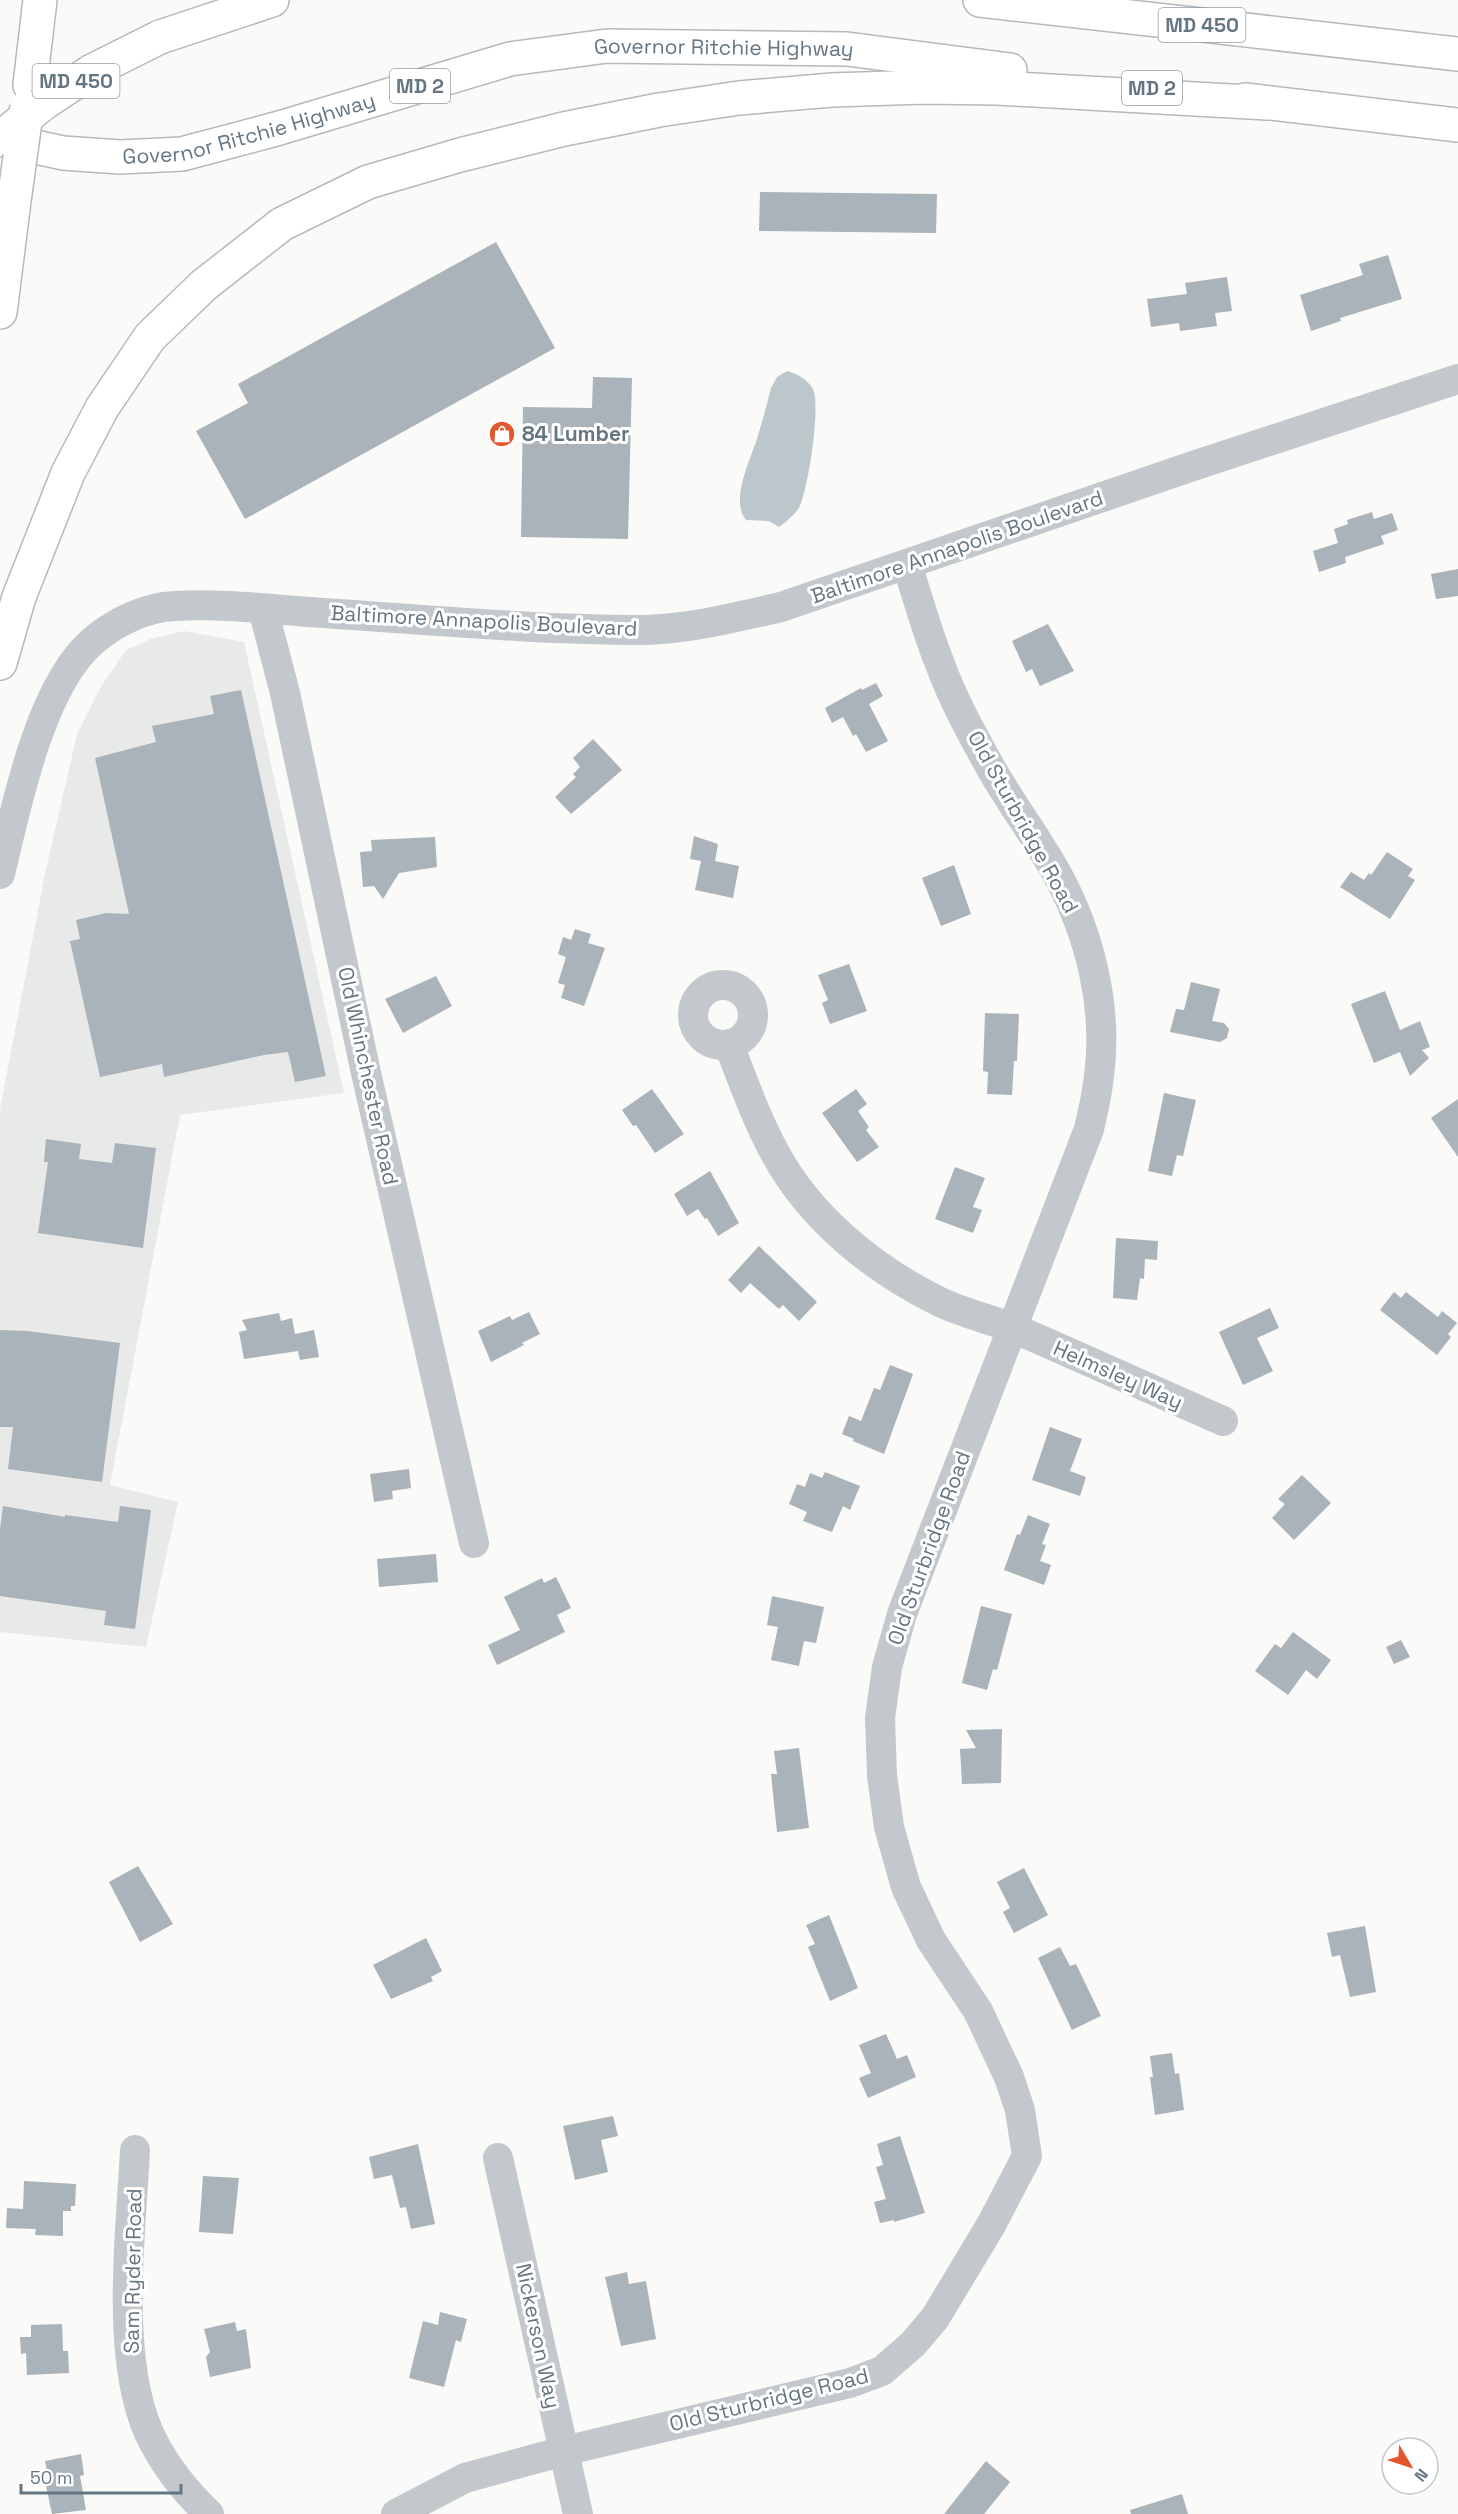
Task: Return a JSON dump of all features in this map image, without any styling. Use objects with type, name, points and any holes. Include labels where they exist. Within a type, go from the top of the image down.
[{"type":"highway","points":[[0,312],[40,0]]},
{"type":"highway","points":[[160,37],[241,0]]},
{"type":"highway","name":"Governor Ritchie Highway","points":[[0,138],[44,103],[92,71],[160,37],[272,0]]},
{"type":"highway","name":"MD 450","points":[[980,0],[1424,50]]},
{"type":"highway","points":[[1171,0],[1424,50],[1458,54]]},
{"type":"highway","name":"Governor Ritchie Highway","points":[[0,138],[63,153],[120,157],[182,154],[276,129],[510,60],[607,46],[847,49],[1458,125]]},
{"type":"highway","points":[[0,663],[19,597],[68,473],[102,408],[150,337],[204,285],[282,224],[368,182],[460,155],[564,129],[659,110],[740,98],[821,91],[924,87],[997,88],[1267,103]]},
{"type":"street","name":"Baltimore Annapolis Boulevard","points":[[0,874],[40,729],[70,667],[92,642],[117,623],[147,611],[174,606],[263,609],[521,626],[647,630],[723,620],[782,607],[1193,466],[1458,379]]},
{"type":"street","name":"Old Sturbridge Road","points":[[396,2514],[465,2478],[564,2451],[850,2383],[882,2371],[913,2344],[935,2318],[991,2225],[1027,2156],[1020,2110],[996,2045],[978,2012],[931,1940],[906,1887],[889,1827],[882,1775],[880,1718],[887,1667],[902,1614],[1089,1130],[1100,1074],[1100,1026],[1094,973],[1084,935],[1071,902],[1057,874],[993,771],[940,665],[907,565]]},
{"type":"street","name":"Old Whinchester Road","points":[[263,609],[285,693],[366,1073],[474,1543]]},
{"type":"street","name":"Helmsley Way","points":[[729,1045],[757,1117],[777,1156],[826,1220],[858,1250],[894,1277],[940,1302],[1013,1328],[1223,1421]]},
{"type":"street","name":"Sam Ryder Road","points":[[135,2150],[129,2344],[134,2380],[143,2417],[154,2445],[178,2481],[209,2514]]},
{"type":"street","name":"Nickerson Way","points":[[498,2158],[578,2514]]},
{"type":"shaded area","points":[[787,371],[802,377],[811,385],[815,398],[815,412],[812,448],[803,499],[797,511],[779,527],[769,521],[746,520],[740,502],[743,480],[771,388],[777,377]]},
{"type":"shaded area","points":[[184,631],[244,642],[344,1093],[180,1115],[110,1485],[178,1502],[146,1647],[0,1632],[0,1109],[45,874],[77,734],[102,685],[126,650],[150,639]]},
{"type":"building","points":[[760,192],[937,194],[936,233],[759,231]]},
{"type":"building","points":[[496,242],[555,348],[245,519],[196,431],[248,403],[238,384]]},
{"type":"building","points":[[1388,255],[1402,299],[1340,318],[1341,321],[1311,331],[1300,295],[1363,275],[1359,264]]},
{"type":"building","points":[[1227,277],[1232,311],[1215,313],[1217,326],[1180,331],[1179,323],[1151,327],[1147,299],[1187,294],[1185,283]]},
{"type":"building","points":[[593,377],[632,378],[628,539],[521,537],[523,407],[592,408]]},
{"type":"building","points":[[1372,512],[1374,519],[1392,513],[1398,530],[1381,536],[1384,544],[1345,557],[1346,563],[1319,572],[1313,551],[1338,543],[1334,529],[1348,524],[1347,520]]},
{"type":"building","points":[[1458,569],[1458,596],[1436,599],[1431,574]]},
{"type":"building","points":[[1048,624],[1074,671],[1040,686],[1032,669],[1026,672],[1012,641]]},
{"type":"building","points":[[876,683],[883,696],[869,704],[888,741],[866,752],[856,734],[853,736],[843,717],[832,723],[825,708],[861,688],[862,690]]},
{"type":"building","points":[[241,690],[326,1076],[295,1082],[288,1052],[264,1055],[164,1077],[162,1064],[100,1077],[70,941],[80,939],[76,920],[106,913],[129,914],[95,758],[156,742],[152,726],[214,714],[210,696]]},
{"type":"building","points":[[593,739],[622,770],[571,814],[555,797],[576,777],[573,774],[580,767],[573,758]]},
{"type":"building","points":[[694,836],[718,844],[715,861],[739,866],[733,898],[695,890],[701,861],[690,859]]},
{"type":"building","points":[[435,837],[437,867],[399,873],[383,899],[374,886],[363,887],[360,852],[372,851],[371,840]]},
{"type":"building","points":[[1387,852],[1413,869],[1408,876],[1415,880],[1390,919],[1340,887],[1351,872],[1364,880],[1369,873],[1371,875]]},
{"type":"building","points":[[954,865],[971,914],[941,926],[922,878]]},
{"type":"building","points":[[575,929],[591,934],[588,943],[605,948],[584,1006],[561,998],[565,985],[558,983],[566,957],[558,954],[563,937],[571,940]]},
{"type":"building","points":[[849,964],[867,1011],[830,1024],[822,1003],[828,1000],[818,975]]},
{"type":"building","points":[[436,976],[452,1006],[403,1033],[385,999]]},
{"type":"building","points":[[1191,982],[1220,989],[1212,1021],[1224,1023],[1229,1029],[1227,1038],[1220,1042],[1170,1032],[1176,1009],[1184,1010]]},
{"type":"building","points":[[1385,991],[1400,1030],[1420,1021],[1430,1047],[1422,1050],[1429,1058],[1410,1076],[1400,1052],[1374,1063],[1351,1004]]},
{"type":"building","points":[[985,1013],[1019,1014],[1017,1061],[1014,1061],[1012,1095],[987,1094],[988,1072],[983,1071]]},
{"type":"building","points":[[652,1089],[684,1134],[655,1153],[636,1125],[633,1126],[622,1110]]},
{"type":"building","points":[[856,1089],[867,1104],[858,1111],[869,1127],[866,1130],[879,1147],[857,1162],[822,1113]]},
{"type":"building","points":[[1164,1093],[1196,1100],[1183,1156],[1177,1155],[1172,1176],[1148,1171]]},
{"type":"building","points":[[1458,1099],[1458,1157],[1431,1118]]},
{"type":"building","points":[[46,1139],[81,1144],[79,1159],[112,1163],[115,1143],[156,1148],[143,1248],[38,1233],[48,1162],[44,1162]]},
{"type":"building","points":[[955,1167],[985,1178],[973,1207],[982,1210],[973,1233],[935,1219]]},
{"type":"building","points":[[710,1171],[739,1223],[718,1236],[707,1218],[705,1219],[698,1209],[687,1216],[674,1194]]},
{"type":"building","points":[[1116,1238],[1158,1241],[1157,1260],[1145,1259],[1144,1279],[1140,1278],[1137,1300],[1113,1298]]},
{"type":"building","points":[[759,1246],[817,1302],[799,1321],[783,1305],[779,1309],[750,1283],[741,1293],[728,1280]]},
{"type":"building","points":[[1394,1292],[1401,1298],[1406,1292],[1438,1317],[1442,1311],[1457,1323],[1448,1334],[1451,1337],[1437,1355],[1380,1310]]},
{"type":"building","points":[[1270,1308],[1279,1328],[1257,1338],[1273,1371],[1243,1385],[1219,1332]]},
{"type":"building","points":[[529,1312],[540,1334],[491,1362],[478,1331],[510,1316],[512,1320]]},
{"type":"building","points":[[279,1313],[281,1321],[292,1318],[295,1334],[314,1330],[319,1357],[300,1360],[298,1351],[244,1359],[239,1332],[247,1330],[242,1320]]},
{"type":"building","points":[[0,1330],[27,1331],[120,1343],[102,1482],[8,1469],[13,1427],[0,1427]]},
{"type":"building","points":[[890,1365],[913,1374],[884,1454],[842,1434],[849,1416],[861,1421],[874,1388],[880,1390]]},
{"type":"building","points":[[1050,1427],[1082,1439],[1070,1471],[1086,1477],[1080,1496],[1032,1480]]},
{"type":"building","points":[[409,1469],[411,1488],[392,1491],[393,1499],[374,1502],[370,1474]]},
{"type":"building","points":[[825,1472],[860,1486],[850,1510],[843,1506],[832,1532],[803,1521],[807,1512],[789,1504],[797,1484],[805,1487],[810,1473],[822,1478]]},
{"type":"building","points":[[1302,1475],[1331,1503],[1294,1540],[1272,1518],[1285,1504],[1278,1499]]},
{"type":"building","points":[[3,1506],[65,1517],[65,1515],[118,1522],[120,1506],[151,1510],[135,1629],[104,1625],[106,1611],[0,1596],[0,1530]]},
{"type":"building","points":[[1028,1515],[1050,1524],[1042,1544],[1046,1545],[1040,1561],[1051,1565],[1044,1585],[1004,1570],[1017,1534],[1020,1535]]},
{"type":"building","points":[[436,1554],[438,1582],[379,1587],[377,1559]]},
{"type":"building","points":[[556,1577],[571,1608],[557,1615],[565,1632],[497,1665],[488,1645],[520,1630],[504,1597],[542,1578],[544,1583]]},
{"type":"building","points":[[772,1596],[824,1607],[816,1643],[804,1641],[799,1666],[771,1660],[778,1627],[767,1625]]},
{"type":"building","points":[[981,1606],[1012,1614],[997,1670],[993,1669],[987,1690],[962,1683]]},
{"type":"building","points":[[1293,1632],[1331,1660],[1317,1679],[1306,1670],[1288,1695],[1255,1671],[1275,1644],[1281,1648]]},
{"type":"building","points":[[1401,1640],[1410,1657],[1394,1664],[1386,1647]]},
{"type":"building","points":[[1002,1729],[1001,1783],[962,1784],[960,1749],[976,1748],[966,1730]]},
{"type":"building","points":[[799,1748],[809,1828],[777,1832],[771,1774],[777,1774],[774,1751]]},
{"type":"building","points":[[138,1866],[173,1924],[140,1942],[109,1882]]},
{"type":"building","points":[[1024,1868],[1048,1915],[1014,1933],[1003,1912],[1010,1908],[997,1882]]},
{"type":"building","points":[[829,1915],[858,1988],[830,2001],[808,1947],[815,1944],[806,1925]]},
{"type":"building","points":[[1365,1926],[1376,1992],[1350,1997],[1340,1955],[1332,1957],[1327,1933]]},
{"type":"building","points":[[426,1938],[442,1971],[431,1977],[433,1981],[391,1999],[373,1965]]},
{"type":"building","points":[[1060,1947],[1070,1966],[1076,1964],[1101,2016],[1072,2030],[1038,1958]]},
{"type":"building","points":[[886,2034],[897,2059],[907,2055],[916,2077],[868,2098],[859,2078],[871,2073],[859,2045]]},
{"type":"building","points":[[1172,2053],[1175,2074],[1179,2073],[1184,2110],[1155,2115],[1150,2056]]},
{"type":"building","points":[[613,2116],[618,2136],[601,2140],[608,2172],[575,2180],[563,2126]]},
{"type":"building","points":[[900,2136],[925,2213],[894,2222],[894,2220],[880,2223],[874,2202],[886,2199],[876,2167],[883,2165],[877,2144]]},
{"type":"building","points":[[418,2144],[435,2224],[411,2229],[406,2207],[400,2208],[392,2175],[374,2179],[369,2157]]},
{"type":"building","points":[[203,2176],[239,2178],[233,2234],[199,2232]]},
{"type":"building","points":[[24,2181],[76,2184],[75,2206],[71,2206],[71,2211],[63,2211],[63,2236],[35,2235],[36,2229],[6,2228],[7,2208],[23,2209]]},
{"type":"building","points":[[627,2272],[629,2284],[646,2281],[656,2339],[621,2346],[605,2277]]},
{"type":"building","points":[[440,2312],[467,2319],[461,2342],[456,2340],[444,2387],[409,2378],[423,2321],[438,2325]]},
{"type":"building","points":[[235,2322],[237,2331],[246,2329],[251,2368],[210,2377],[206,2357],[210,2352],[204,2329]]},
{"type":"building","points":[[62,2324],[63,2351],[68,2351],[69,2373],[27,2375],[26,2353],[21,2354],[20,2337],[31,2337],[31,2325]]},
{"type":"building","points":[[81,2454],[84,2475],[80,2476],[86,2510],[52,2514],[45,2481],[49,2480],[45,2461]]},
{"type":"building","points":[[986,2461],[1010,2482],[984,2514],[944,2514]]},
{"type":"building","points":[[1182,2494],[1188,2514],[1131,2514],[1130,2510]]},
{"type":"place","name":"84 Lumber","points":[[502,434]]}]
